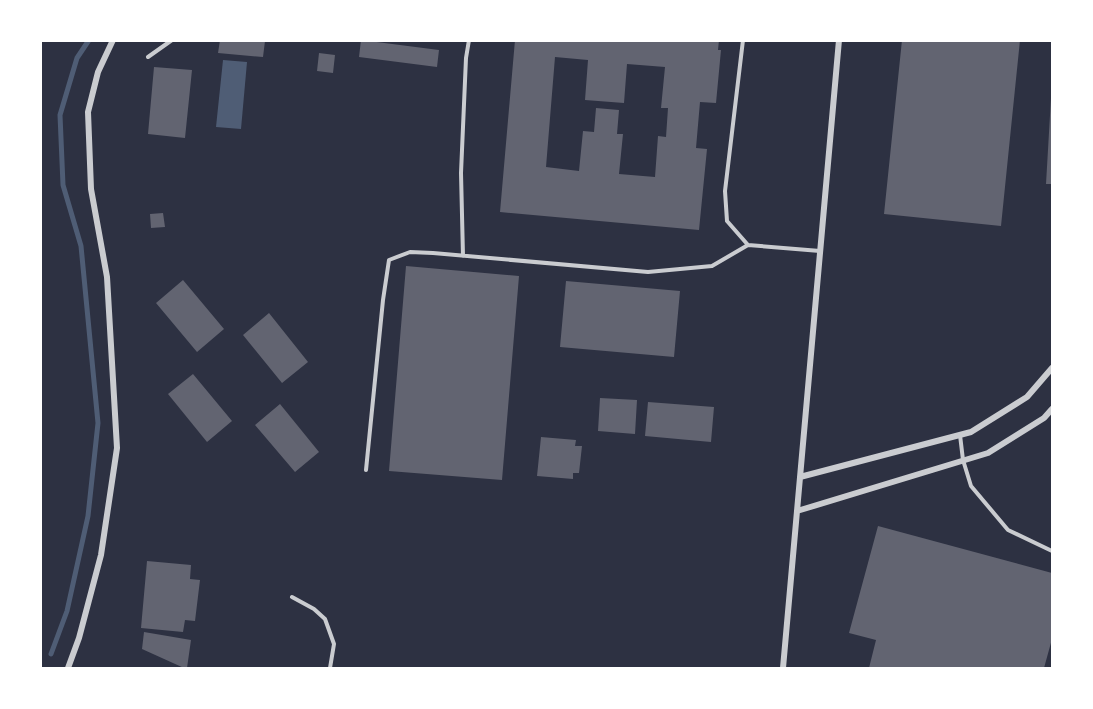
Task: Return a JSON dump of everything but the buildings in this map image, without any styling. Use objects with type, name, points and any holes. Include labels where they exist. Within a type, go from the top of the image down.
[{"type":"street","points":[[68,669],[79,638],[101,555],[117,448],[107,278],[91,189],[88,112],[98,72],[113,40]]},
{"type":"street","points":[[783,669],[839,40]]},
{"type":"street","points":[[800,477],[971,432],[1027,397],[1053,368]]},
{"type":"street","points":[[797,511],[988,453],[1044,418],[1053,409]]},
{"type":"lane","points":[[148,57],[172,40]]},
{"type":"lane","points":[[463,256],[461,173],[466,58],[469,40]]},
{"type":"lane","points":[[743,40],[725,191],[727,221],[748,245]]},
{"type":"lane","points":[[366,470],[382,300],[389,260],[410,252],[648,272],[712,266],[748,245],[820,251]]},
{"type":"lane","points":[[960,435],[963,460],[971,486],[1008,531],[1053,551]]},
{"type":"lane","points":[[292,597],[314,609],[325,619],[334,644],[330,669]]},
{"type":"water","points":[[223,60],[247,62],[241,129],[216,127]]},
{"type":"waterway","points":[[51,654],[67,611],[88,516],[98,423],[81,246],[63,185],[60,115],[77,58],[89,40]]}]
